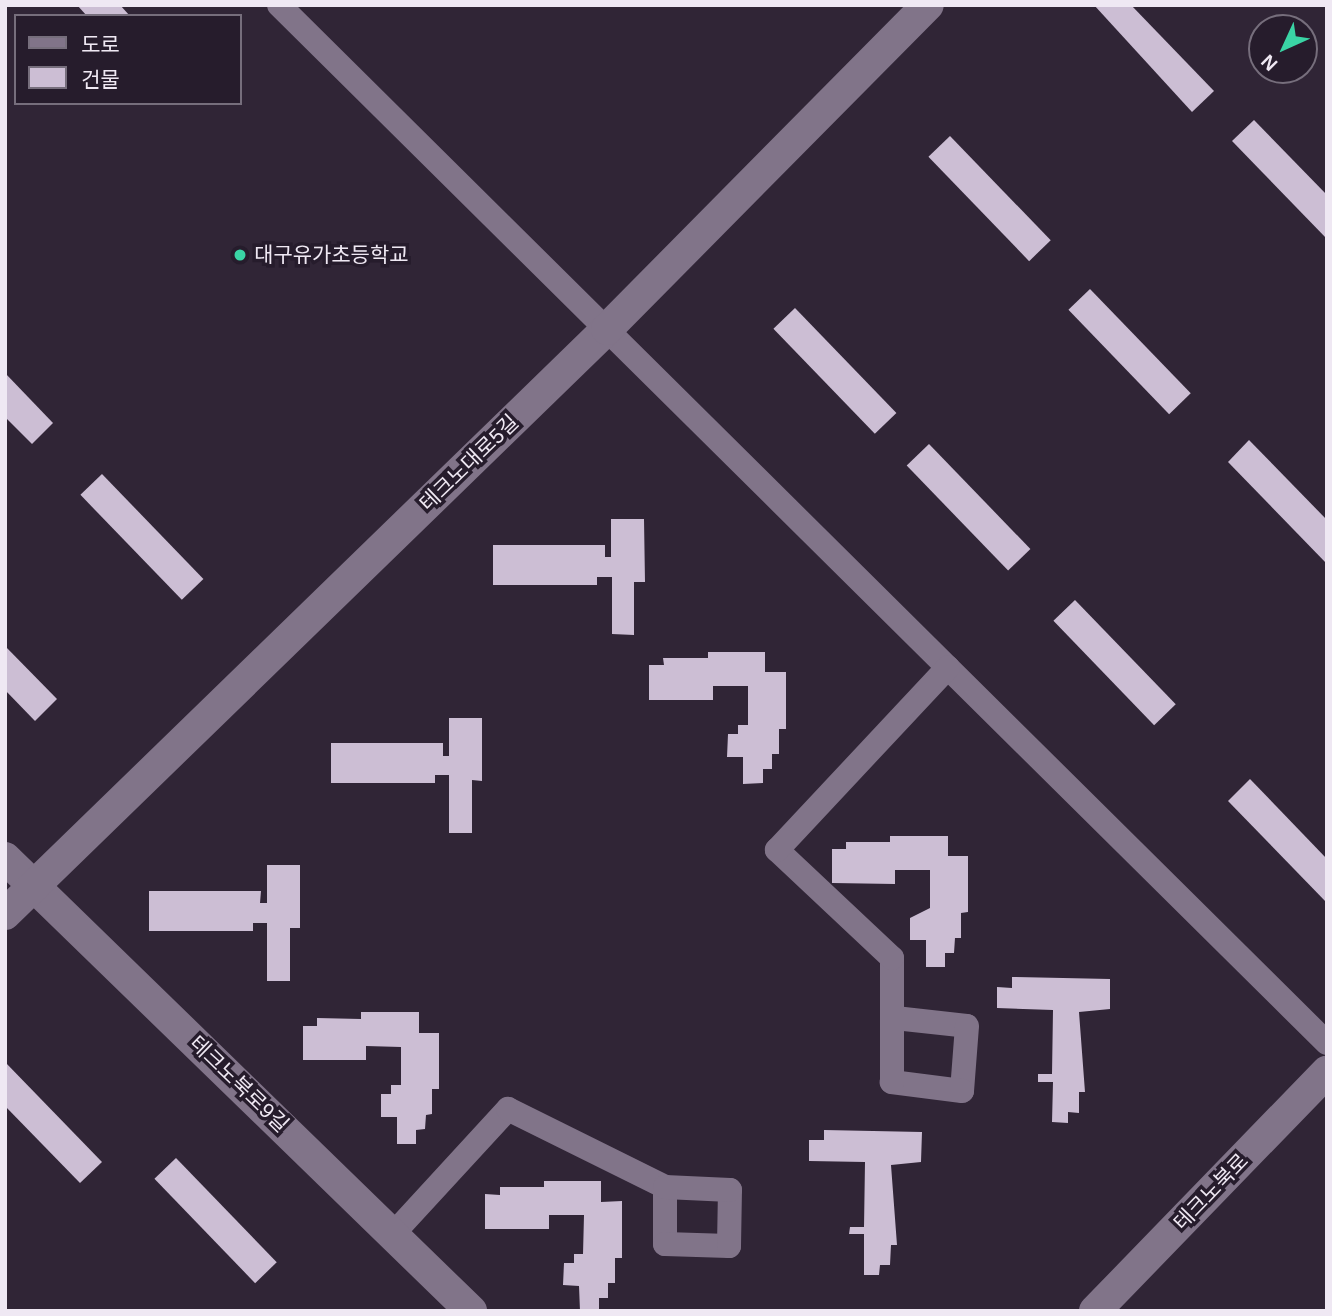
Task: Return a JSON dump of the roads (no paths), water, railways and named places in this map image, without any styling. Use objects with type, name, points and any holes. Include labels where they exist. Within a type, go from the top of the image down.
[{"type":"street","points":[[279,5],[1327,1043]]},
{"type":"street","name":"테크노대로5길","points":[[5,914],[607,329],[928,5]]},
{"type":"street","points":[[895,1018],[892,958],[777,850],[948,667]]},
{"type":"street","name":"테크노북로9길","points":[[5,859],[471,1311]]},
{"type":"street","name":"테크노북로","points":[[1095,1311],[1327,1072]]},
{"type":"street","points":[[393,1234],[508,1110],[665,1187]]},
{"type":"place","name":"대구유가초등학교","points":[[240,255]]}]
